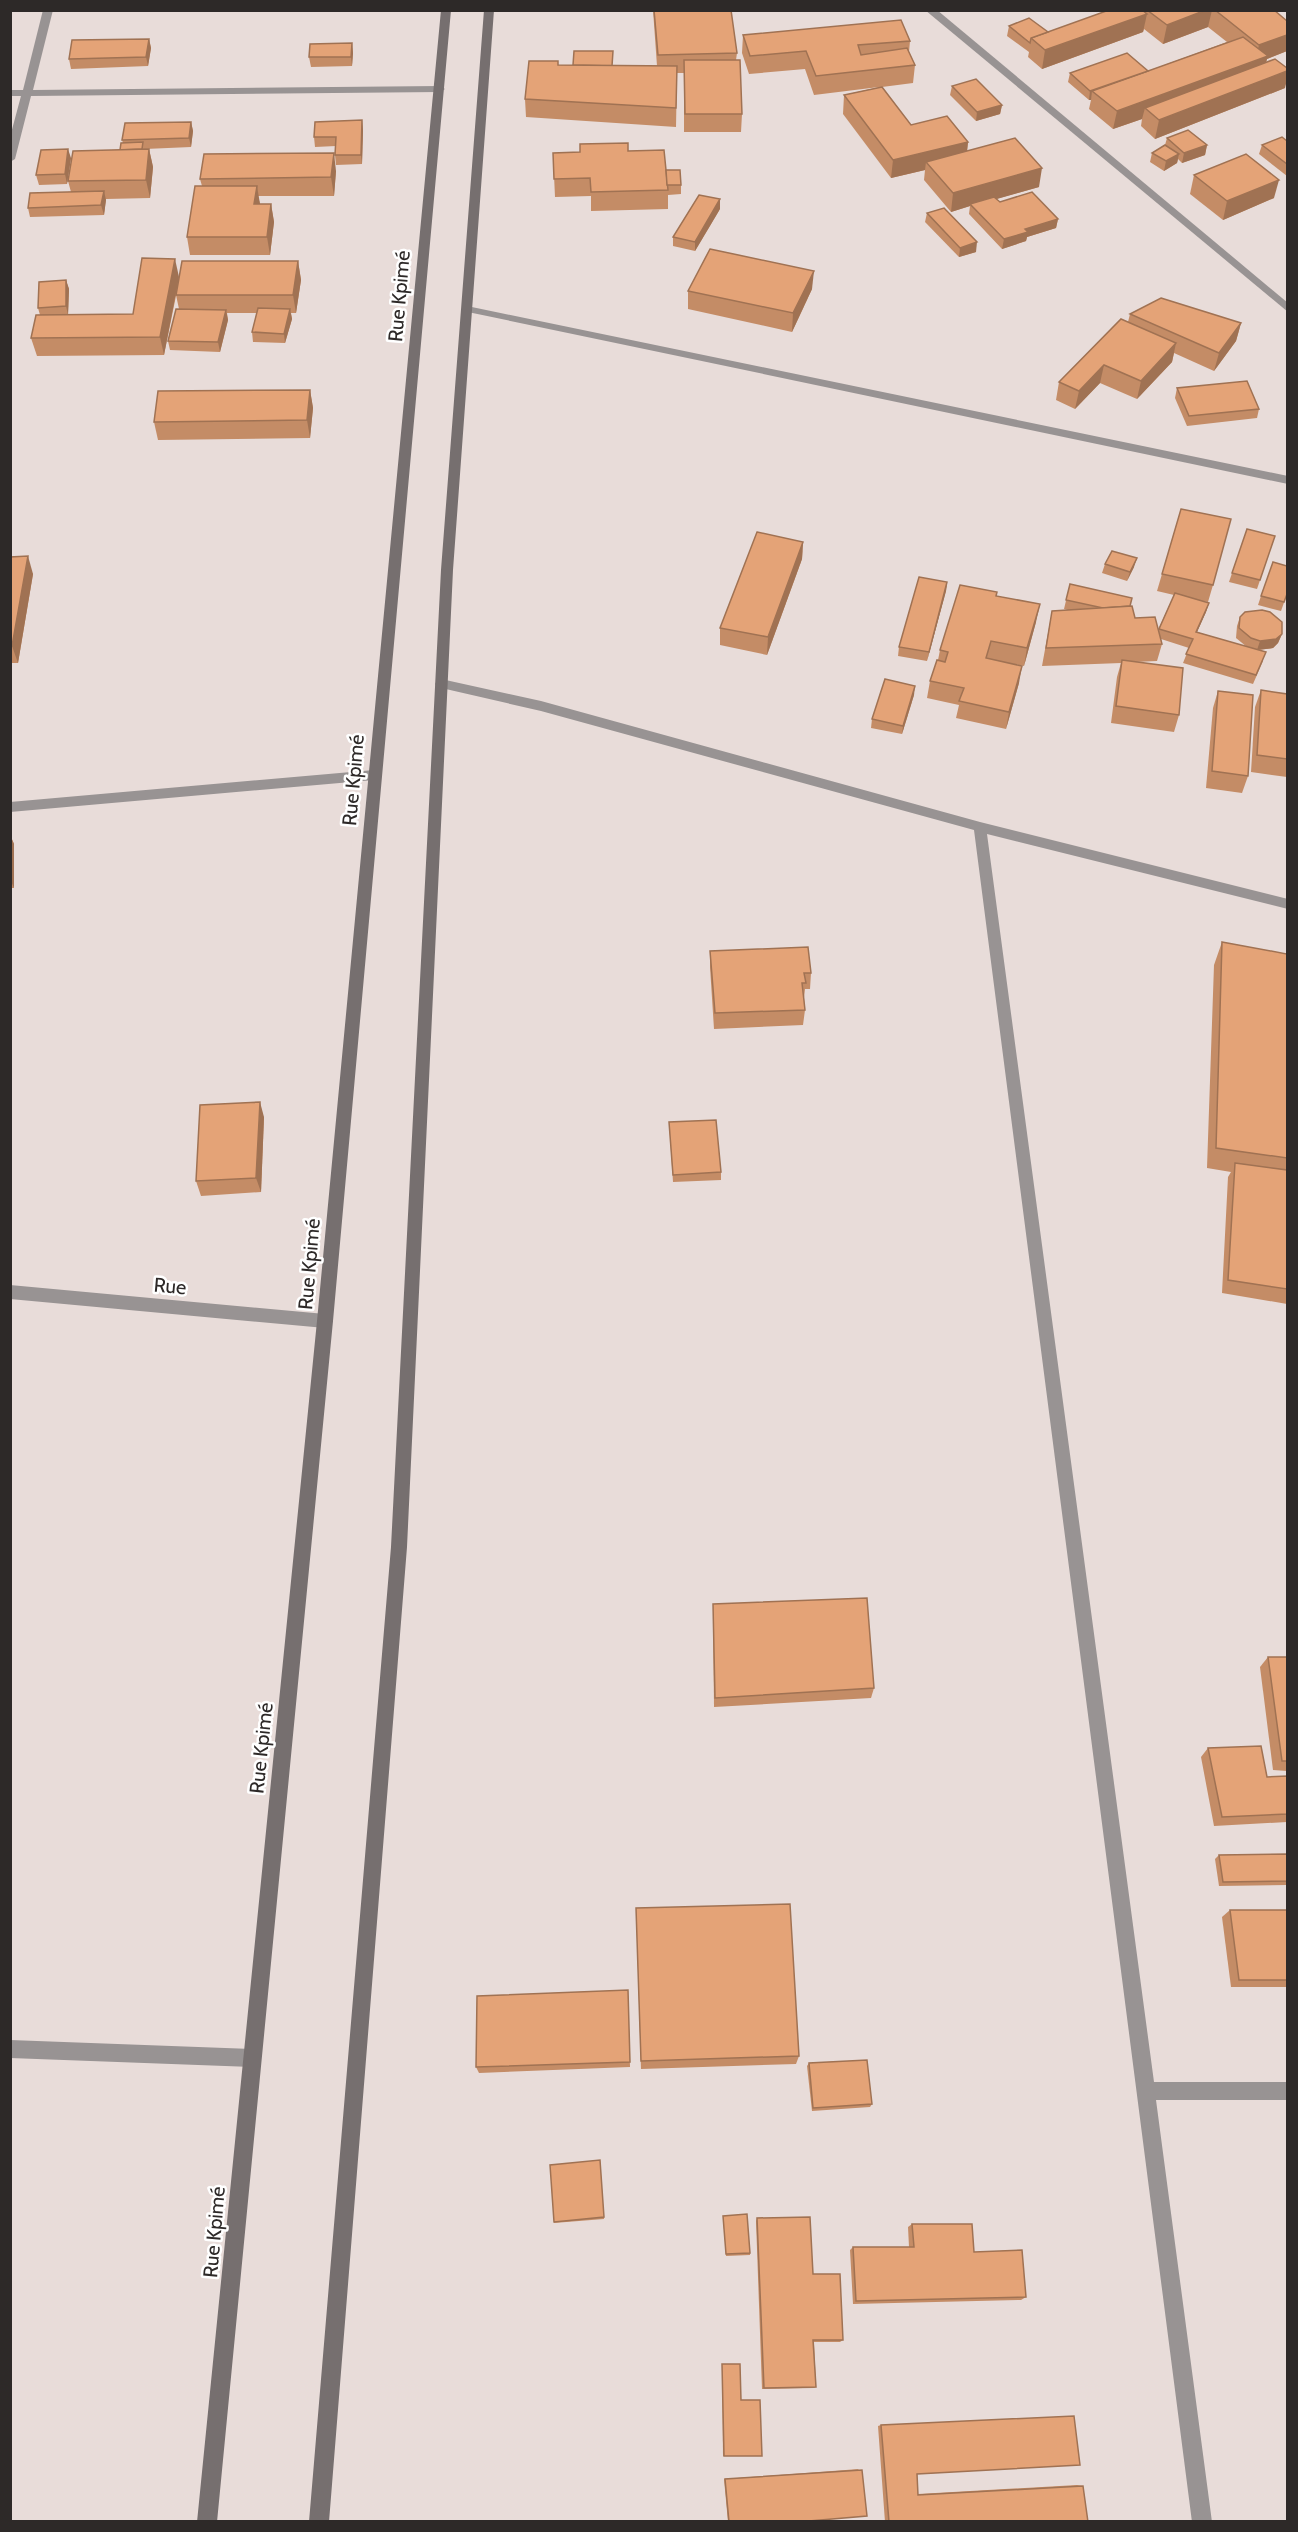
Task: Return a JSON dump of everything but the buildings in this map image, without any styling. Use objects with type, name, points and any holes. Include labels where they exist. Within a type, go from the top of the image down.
[{"type":"main road","name":"Rue Kpimé","points":[[207,2522],[325,1321],[446,10]]},
{"type":"main road","points":[[319,2522],[399,1547],[447,570],[489,10]]},
{"type":"street","points":[[10,159],[48,10]]},
{"type":"street","points":[[930,10],[1287,309]]},
{"type":"street","points":[[10,93],[440,89]]},
{"type":"street","points":[[467,309],[1287,480]]},
{"type":"street","points":[[441,684],[541,706],[980,827],[1287,904]]},
{"type":"street","points":[[10,807],[374,775]]},
{"type":"street","points":[[980,827],[1202,2522]]},
{"type":"street","name":"Rue","points":[[10,1293],[325,1321]]},
{"type":"street","points":[[10,2049],[252,2058]]},
{"type":"street","points":[[1145,2091],[1287,2091]]}]
